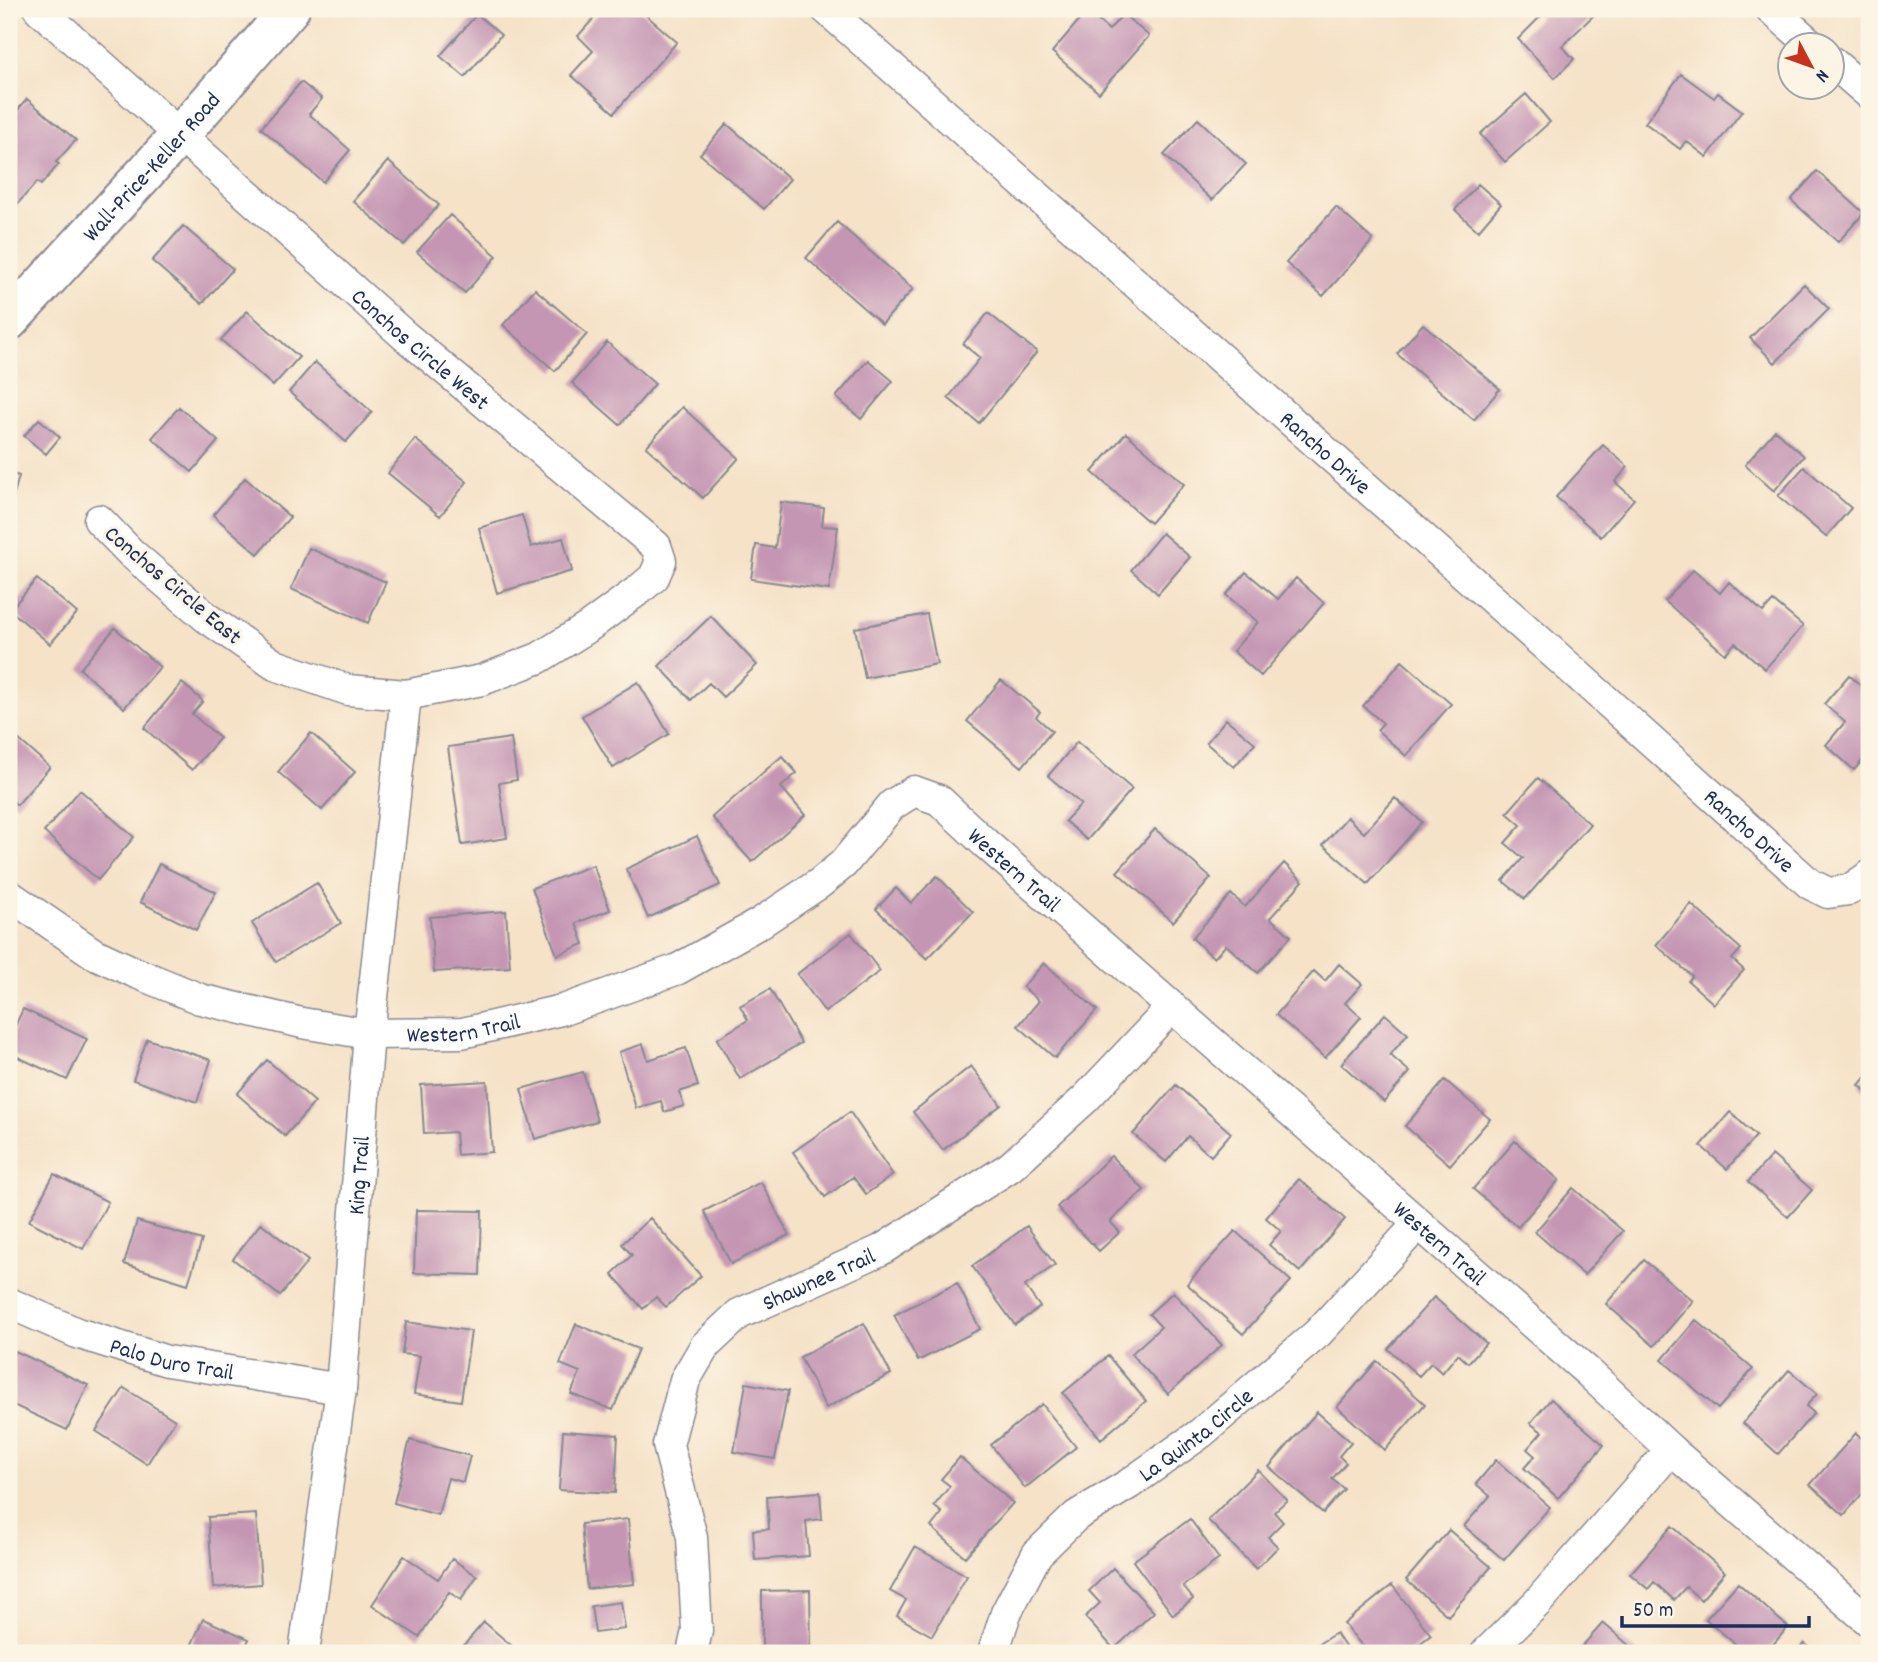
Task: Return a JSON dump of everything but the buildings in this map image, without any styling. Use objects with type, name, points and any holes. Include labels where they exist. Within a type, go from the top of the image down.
[{"type":"street","name":"Conchos Circle West","points":[[38,9],[405,336],[656,546],[661,561]]},
{"type":"street","name":"Wall-Price-Keller Road","points":[[9,321],[179,136],[290,9]]},
{"type":"street","name":"Rancho Drive","points":[[826,9],[1539,640],[1810,884],[1828,893],[1849,890],[1869,876]]},
{"type":"street","points":[[1771,9],[1797,32]]},
{"type":"street","points":[[1846,74],[1869,94]]},
{"type":"street","name":"Conchos Circle East","points":[[99,520],[131,553],[207,618],[275,665],[348,690],[406,695],[482,680],[539,658],[587,628],[654,578],[661,561]]},
{"type":"street","name":"King Trail","points":[[304,1653],[341,1389],[369,1034],[406,695]]},
{"type":"street","name":"Western Trail","points":[[9,895],[93,953],[200,999],[302,1023],[369,1034],[461,1033],[566,1009],[678,968],[761,923],[820,883],[843,864],[892,805],[914,791],[939,800],[1589,1373],[1671,1450],[1869,1622]]},
{"type":"street","name":"Shawnee Trail","points":[[692,1653],[697,1631],[692,1537],[668,1444],[685,1380],[705,1346],[740,1314],[881,1250],[1010,1167],[1085,1099],[1172,1007]]},
{"type":"street","name":"La Quinta Circle","points":[[993,1653],[1006,1613],[1037,1554],[1076,1516],[1201,1433],[1318,1333],[1418,1224]]},
{"type":"street","name":"Palo Duro Trail","points":[[9,1303],[77,1333],[167,1361],[341,1389]]},
{"type":"street","points":[[1486,1653],[1537,1603],[1671,1450]]}]
